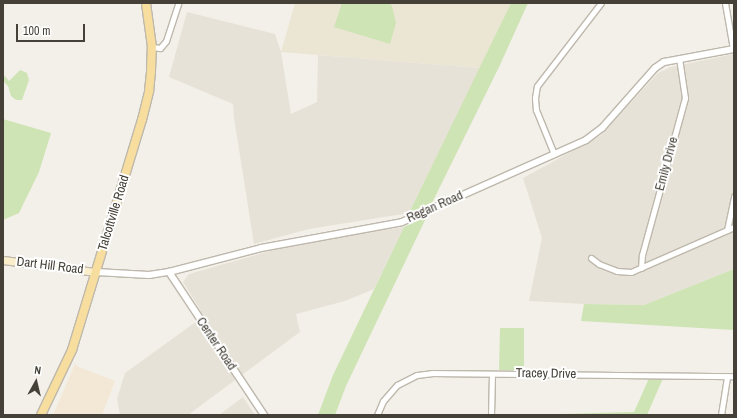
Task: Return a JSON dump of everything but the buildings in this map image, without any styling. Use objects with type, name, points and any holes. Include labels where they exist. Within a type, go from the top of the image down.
[{"type":"main road","name":"Talcottville Road","points":[[40,415],[72,350],[147,98],[151,71],[152,48],[146,3]]},
{"type":"main road","name":"Dart Hill Road","points":[[3,260],[96,272]]},
{"type":"street","points":[[152,48],[160,48],[166,41],[178,3]]},
{"type":"street","points":[[554,154],[536,110],[535,98],[537,86],[600,3]]},
{"type":"street","points":[[725,3],[733,49]]},
{"type":"street","name":"Regan Road","points":[[96,272],[149,275],[169,272],[261,248],[402,222],[586,140],[596,133],[655,68],[664,62],[733,49]]},
{"type":"street","name":"Emily Drive","points":[[641,268],[642,255],[685,98],[679,58]]},
{"type":"street","points":[[727,230],[734,196]]},
{"type":"street","points":[[591,258],[599,264],[617,271],[631,272],[734,227]]},
{"type":"street","name":"Center Road","points":[[169,272],[264,415]]},
{"type":"street","name":"Tracey Drive","points":[[377,415],[383,400],[397,385],[417,375],[433,373],[734,376]]},
{"type":"street","points":[[491,415],[492,374]]},
{"type":"street","points":[[721,415],[727,376]]},
{"type":"shaded area","points":[[295,3],[511,3],[480,68],[281,52]]},
{"type":"shaded area","points":[[187,12],[275,34],[281,52],[291,114],[317,102],[318,55],[480,68],[409,213],[309,229],[254,244],[233,104],[169,77]]},
{"type":"shaded area","points":[[734,54],[734,269],[644,305],[529,301],[542,238],[523,178],[600,136],[658,73],[671,67]]},
{"type":"shaded area","points":[[404,227],[374,289],[345,301],[296,314],[300,332],[188,415],[120,415],[117,399],[125,373],[204,316],[183,282],[189,274],[305,241]]},
{"type":"shaded area","points":[[75,364],[115,381],[102,415],[53,415]]},
{"type":"shaded area","points":[[243,397],[255,415],[219,415]]},
{"type":"green space","points":[[342,3],[389,3],[392,6],[396,23],[390,44],[334,27]]},
{"type":"green space","points":[[511,3],[528,3],[500,65],[432,203],[409,213]]},
{"type":"green space","points":[[20,70],[27,73],[29,80],[22,100],[16,100],[11,96],[8,86],[3,81],[3,74],[9,81]]},
{"type":"green space","points":[[3,119],[51,133],[39,172],[19,213],[3,220]]},
{"type":"green space","points":[[427,216],[346,386],[335,415],[318,415],[333,375],[404,227]]},
{"type":"green space","points":[[734,269],[734,330],[581,321],[584,304],[644,305]]},
{"type":"green space","points":[[500,328],[524,328],[524,371],[499,370]]},
{"type":"green space","points":[[650,376],[664,376],[647,415],[522,415],[634,412]]}]
